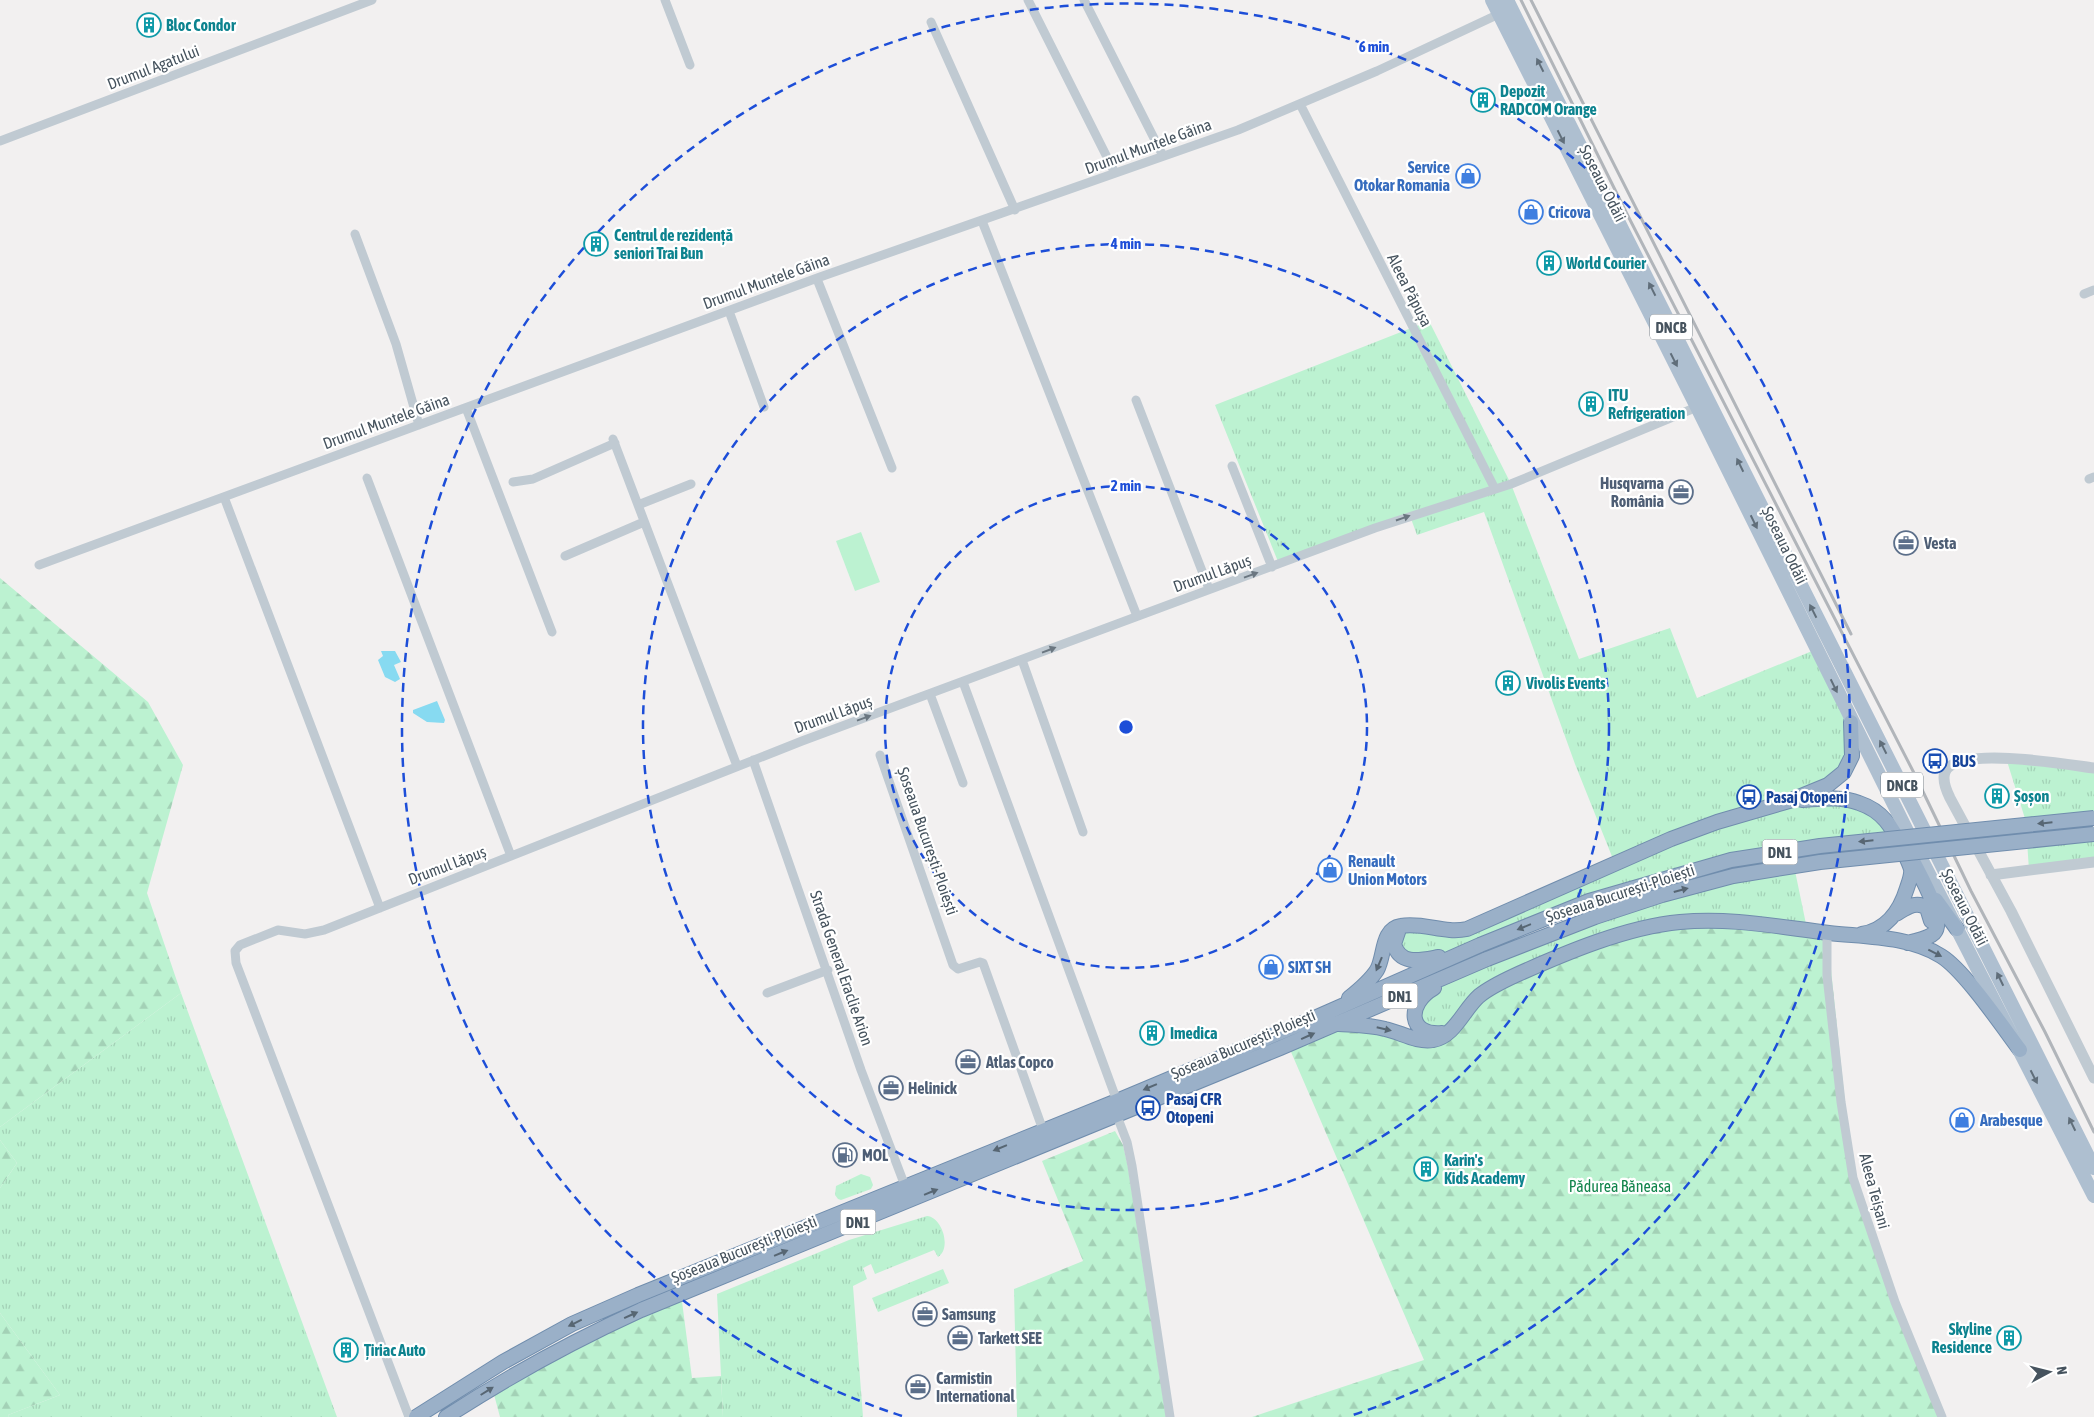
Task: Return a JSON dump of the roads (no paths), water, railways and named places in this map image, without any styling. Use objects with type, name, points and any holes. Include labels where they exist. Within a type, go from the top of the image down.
[{"type":"highway","points":[[1335,1009],[1373,976],[1380,965],[1388,934],[1394,928],[1414,925],[1448,931],[1467,929],[1671,839],[1725,819],[1789,801],[1837,779],[1849,764],[1854,750],[1851,722]]},
{"type":"highway","points":[[1809,793],[1839,792],[1854,795],[1872,802],[1887,812],[1917,876],[1957,929]]},
{"type":"highway","points":[[1789,801],[1840,799],[1870,808],[1880,814],[1891,825],[1937,912],[1938,924],[1936,931],[1929,936],[1911,942]]},
{"type":"highway","name":"Șoseaua București-Ploiești","points":[[416,1417],[503,1362],[572,1324],[905,1186],[1117,1101],[1335,1009],[1457,954],[1589,901],[1731,860],[1820,846],[2094,818]]},
{"type":"highway","name":"Șoseaua București-Ploiești","points":[[446,1417],[506,1379],[570,1343],[641,1310],[1117,1116],[1487,959],[1595,917],[1662,895],[1733,876],[1820,862],[2094,834]]},
{"type":"highway","points":[[1894,916],[1917,876]]},
{"type":"highway","points":[[1854,935],[1875,930],[1913,904],[1927,908],[1931,924],[1923,935],[1911,942]]},
{"type":"highway","points":[[1336,1024],[1375,1027],[1427,1041],[1440,1038],[1450,1031],[1474,1002],[1500,982],[1632,930],[1682,922],[1734,921],[1911,942],[1934,952],[1950,963],[2020,1050]]},
{"type":"highway","points":[[1402,926],[1396,933],[1394,944],[1398,954],[1403,958],[1417,960],[1457,954]]},
{"type":"highway","points":[[1450,1031],[1436,1034],[1424,1030],[1416,1021],[1414,1010],[1418,1000],[1425,993],[1464,969]]},
{"type":"main road","name":"Șoseaua Odăii","points":[[1492,0],[1697,407],[1851,722],[2094,1196]]},
{"type":"main road","name":"Șoseaua Odăii","points":[[1507,0],[1808,602],[1969,915],[2094,1168]]},
{"type":"street","name":"Drumul Agatului","points":[[0,141],[372,0]]},
{"type":"street","points":[[666,0],[690,65]]},
{"type":"street","points":[[1028,0],[1115,173]]},
{"type":"street","points":[[1084,0],[1163,156]]},
{"type":"street","name":"Drumul Muntele Găina","points":[[39,566],[224,496],[817,279],[1238,130],[1378,72],[1499,14]]},
{"type":"street","points":[[931,22],[1014,210]]},
{"type":"street","name":"Aleea Păpușa","points":[[1300,104],[1495,489]]},
{"type":"street","points":[[982,221],[1137,616]]},
{"type":"street","points":[[356,234],[396,344],[419,425]]},
{"type":"street","points":[[817,279],[892,468]]},
{"type":"street","points":[[2084,294],[2094,290]]},
{"type":"street","points":[[729,311],[764,407]]},
{"type":"street","points":[[1136,400],[1209,590]]},
{"type":"street","name":"Drumul Lăpuș","points":[[409,1417],[236,963],[235,951],[240,945],[278,930],[306,934],[315,932],[380,908],[737,766],[1375,528],[1495,489],[1566,463],[1697,407]]},
{"type":"street","points":[[466,408],[552,632]]},
{"type":"street","points":[[513,482],[533,480],[614,441],[737,766]]},
{"type":"street","points":[[1232,466],[1272,567]]},
{"type":"street","points":[[367,478],[511,856]]},
{"type":"street","points":[[638,505],[691,484]]},
{"type":"street","points":[[224,496],[380,908]]},
{"type":"street","points":[[565,556],[644,522]]},
{"type":"street","points":[[1022,660],[1083,832]]},
{"type":"street","points":[[963,682],[1117,1101]]},
{"type":"street","points":[[930,694],[963,783]]},
{"type":"street","name":"Șoseaua București-Ploiești","points":[[880,755],[952,965],[958,969],[980,962],[983,964],[1043,1130]]},
{"type":"street","points":[[2094,768],[1987,758],[1966,760],[1948,768],[1944,780],[1948,793],[1992,875],[2094,1078]]},
{"type":"street","name":"Strada General Eraclie Arion","points":[[753,760],[828,970],[861,1070],[905,1186]]},
{"type":"street","points":[[1992,875],[2094,862]]},
{"type":"street","name":"Aleea Teișani","points":[[1826,932],[1828,986],[1841,1102],[1853,1178],[1895,1302],[1942,1417]]},
{"type":"street","points":[[768,992],[828,970]]},
{"type":"street","points":[[1117,1116],[1127,1142],[1132,1166],[1170,1417]]},
{"type":"water","points":[[381,651],[395,651],[401,662],[394,665],[400,679],[395,682],[385,677],[378,660],[383,656]]},
{"type":"water","points":[[437,701],[445,720],[444,723],[427,722],[413,713],[413,710]]},
{"type":"railway","points":[[1521,0],[1627,214],[1914,773],[1971,891],[2045,1032],[2094,1132]]},
{"type":"railway","points":[[1531,0],[1851,634]]},
{"type":"place","name":"Bloc Condor","points":[[149,25]]},
{"type":"place","name":"Depozit RADCOM Orange","points":[[1483,100]]},
{"type":"place","name":"Service Otokar Romania","points":[[1468,176]]},
{"type":"place","name":"Cricova","points":[[1531,212]]},
{"type":"place","name":"Centrul de rezidență seniori Trai Bun","points":[[596,244]]},
{"type":"place","name":"World Courier","points":[[1549,263]]},
{"type":"place","name":"ITU Refrigeration","points":[[1591,404]]},
{"type":"place","name":"Husqvarna România","points":[[1681,492]]},
{"type":"place","name":"Vesta","points":[[1906,543]]},
{"type":"place","name":"Vivolis Events","points":[[1508,683]]},
{"type":"place","name":"BUS","points":[[1935,761]]},
{"type":"place","name":"Șoșon","points":[[1997,796]]},
{"type":"place","name":"Pasaj Otopeni","points":[[1749,797]]},
{"type":"place","name":"Renault Union Motors","points":[[1330,870]]},
{"type":"place","name":"SIXT SH","points":[[1271,967]]},
{"type":"place","name":"Imedica","points":[[1152,1033]]},
{"type":"place","name":"Atlas Copco","points":[[968,1062]]},
{"type":"place","name":"Helinick","points":[[891,1088]]},
{"type":"place","name":"Pasaj CFR Otopeni","points":[[1148,1108]]},
{"type":"place","name":"Arabesque","points":[[1962,1120]]},
{"type":"place","name":"MOL","points":[[845,1155]]},
{"type":"place","name":"Karin's Kids Academy","points":[[1426,1169]]},
{"type":"place","name":"Samsung","points":[[925,1314]]},
{"type":"place","name":"Tarkett SEE","points":[[960,1338]]},
{"type":"place","name":"Skyline Residence","points":[[2009,1338]]},
{"type":"place","name":"Țiriac Auto","points":[[346,1350]]},
{"type":"place","name":"Carmistin International","points":[[918,1387]]},
{"type":"park label","name":"Pădurea Băneasa","points":[[1620,1186]]}]
